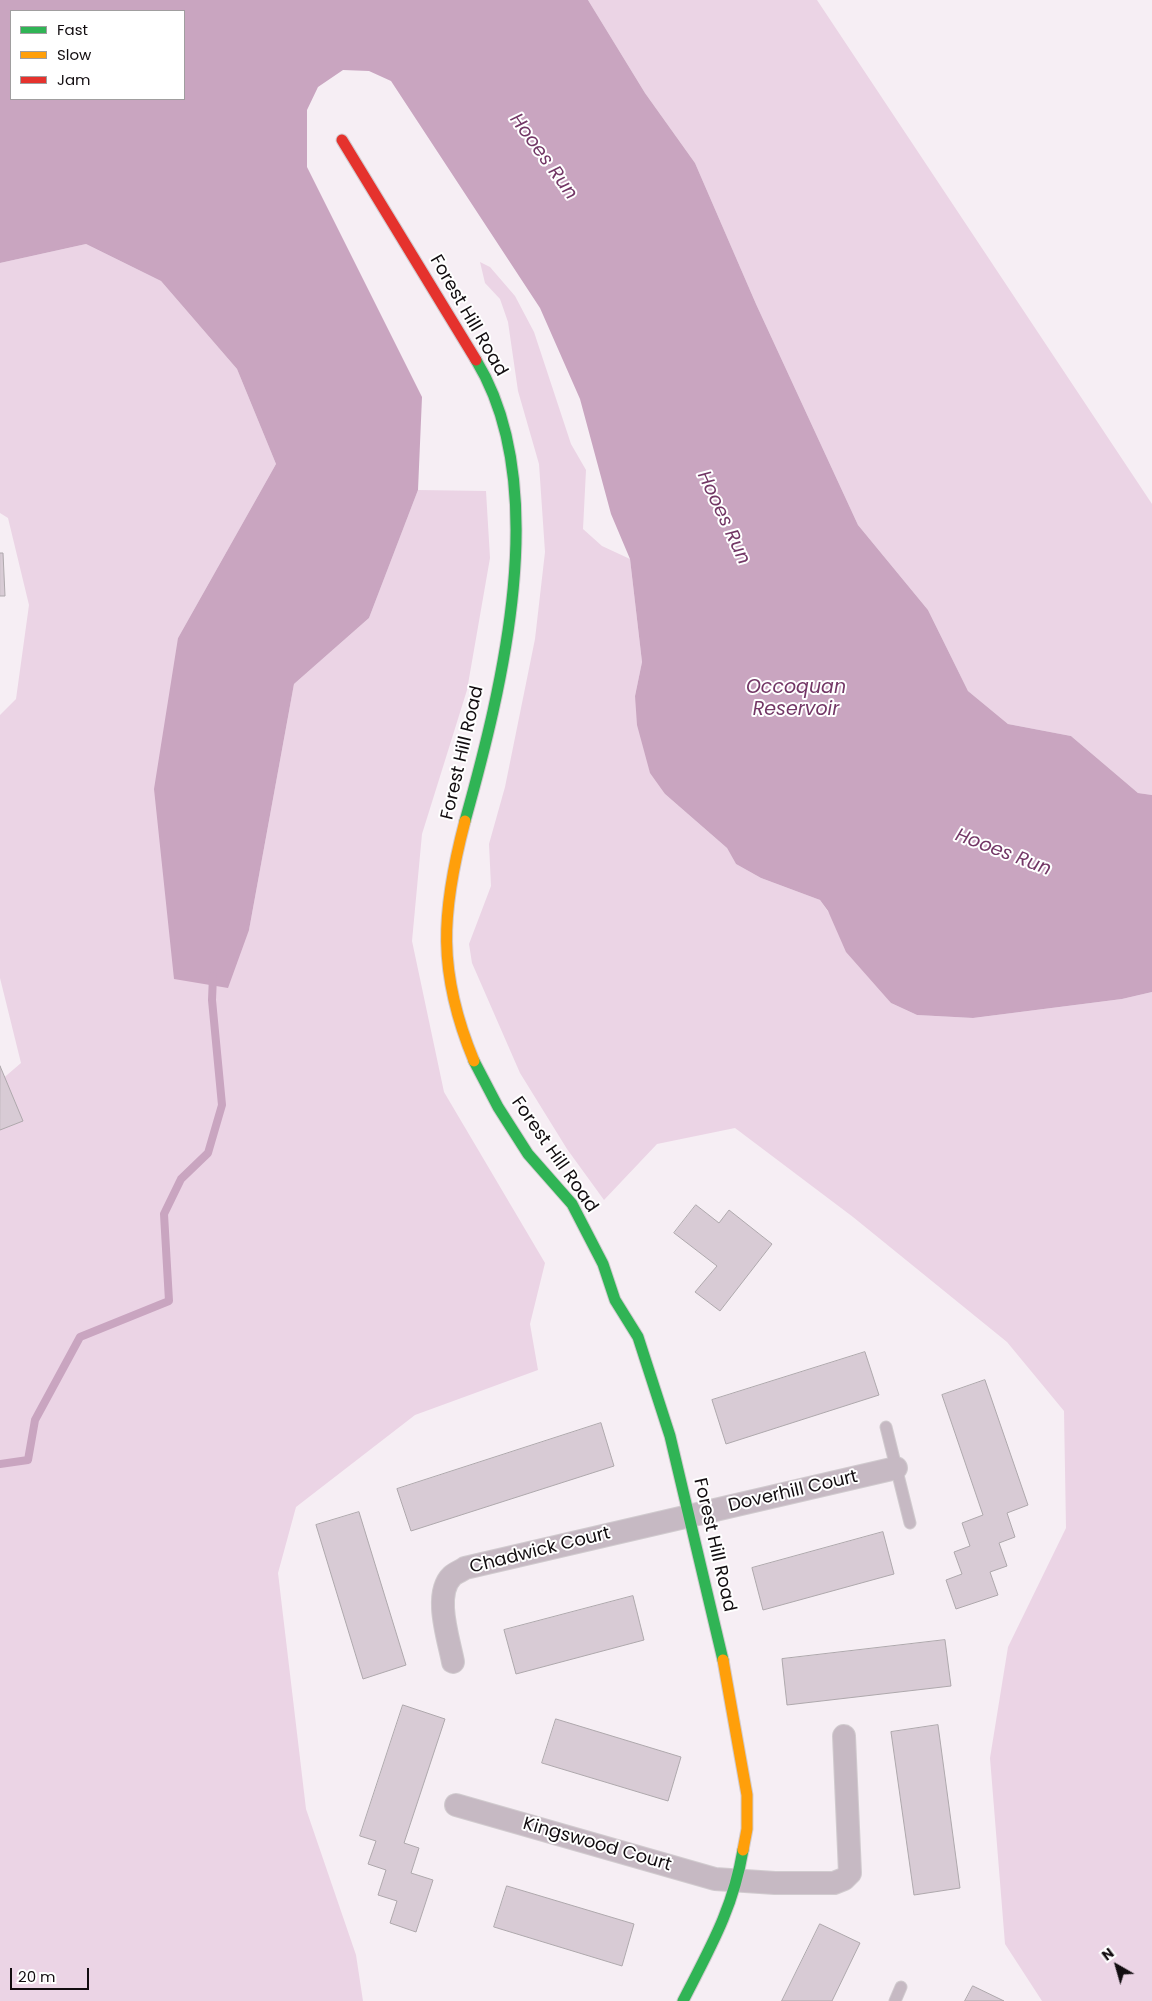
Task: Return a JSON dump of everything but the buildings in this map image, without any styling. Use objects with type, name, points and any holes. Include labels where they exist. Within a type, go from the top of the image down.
[{"type":"street","name":"Forest Hill Road","points":[[342,140],[483,371],[503,423],[513,468],[517,515],[515,562],[503,661],[485,749],[452,870],[447,904],[446,956],[453,999],[462,1032],[477,1068],[498,1107],[528,1154],[572,1204],[602,1264],[615,1300],[638,1337],[670,1436],[726,1675],[747,1795],[746,1829],[738,1880],[726,1919],[683,2001]]},
{"type":"street","name":"Doverhill Court","points":[[689,1516],[896,1468]]},
{"type":"street","name":"Chadwick Court","points":[[453,1662],[442,1598],[445,1584],[452,1575],[465,1568],[689,1516]]},
{"type":"street","name":"Kingswood Court","points":[[456,1805],[715,1879],[775,1883],[834,1883],[844,1879],[850,1873],[844,1736]]},
{"type":"lane","points":[[886,1427],[910,1523]]},
{"type":"lane","points":[[895,2001],[902,1988]]},
{"type":"shaded area","points":[[588,0],[817,0],[1152,504],[1152,795],[1138,793],[1071,736],[1008,724],[968,691],[928,610],[858,525],[756,304],[695,163],[645,93]]},
{"type":"shaded area","points":[[86,244],[161,281],[237,369],[276,464],[178,638],[249,930],[294,684],[369,618],[418,490],[486,491],[490,558],[467,690],[422,834],[412,941],[444,1092],[545,1263],[530,1324],[538,1370],[415,1415],[296,1507],[278,1573],[306,1809],[356,1955],[363,2001],[0,2001],[0,1081],[21,1063],[0,978],[0,715],[16,699],[29,605],[8,518],[0,513],[0,263]]},
{"type":"shaded area","points":[[480,262],[490,267],[515,296],[534,332],[571,444],[586,470],[583,529],[602,546],[630,559],[642,662],[635,696],[665,794],[727,848],[736,864],[761,878],[820,900],[891,1003],[917,1015],[973,1018],[1122,999],[1152,992],[1152,2001],[1042,2001],[1005,1944],[990,1758],[1008,1647],[1066,1528],[1064,1411],[1007,1342],[853,1217],[735,1128],[657,1144],[604,1200],[567,1149],[520,1073],[472,963],[469,944],[491,886],[489,844],[505,787],[535,639],[545,552],[539,464],[518,391],[508,322],[500,299],[485,283]]},
{"type":"water","name":"Occoquan Reservoir","points":[[0,0],[588,0],[645,93],[695,163],[756,304],[858,525],[928,610],[968,691],[1008,724],[1071,736],[1138,793],[1152,795],[1152,992],[1122,999],[973,1018],[917,1015],[891,1003],[846,952],[828,911],[820,900],[761,878],[736,864],[727,848],[665,794],[650,773],[637,725],[635,696],[642,662],[630,559],[611,514],[580,399],[540,308],[391,81],[369,71],[343,70],[318,87],[307,110],[307,167],[422,397],[418,490],[369,618],[294,684],[249,930],[228,988],[174,979],[154,789],[178,638],[276,464],[237,369],[161,281],[86,244],[0,263]]},
{"type":"waterway","points":[[0,1464],[28,1460],[35,1420],[80,1337],[169,1301],[164,1214],[181,1179],[208,1153],[222,1105],[212,1000],[213,976]]},
{"type":"traffic: fast","points":[[465,821],[493,711],[505,650],[513,588],[516,526],[512,466],[499,411],[476,360]]},
{"type":"traffic: fast","points":[[474,1061],[498,1107],[528,1154],[572,1204],[603,1264],[615,1300],[638,1337],[670,1436],[723,1660]]},
{"type":"traffic: fast","points":[[683,2001],[727,1910],[739,1871],[743,1850]]},
{"type":"traffic: slow","points":[[465,821],[451,884],[447,942],[454,999],[462,1029],[474,1061]]},
{"type":"traffic: slow","points":[[723,1660],[747,1795],[747,1829],[743,1850]]},
{"type":"traffic: jam","points":[[342,140],[476,360]]},
{"type":"water label","name":"Hooes Run","points":[[543,157]]},
{"type":"water label","name":"Hooes Run","points":[[723,518]]},
{"type":"water label","name":"Hooes Run","points":[[1003,853]]}]
